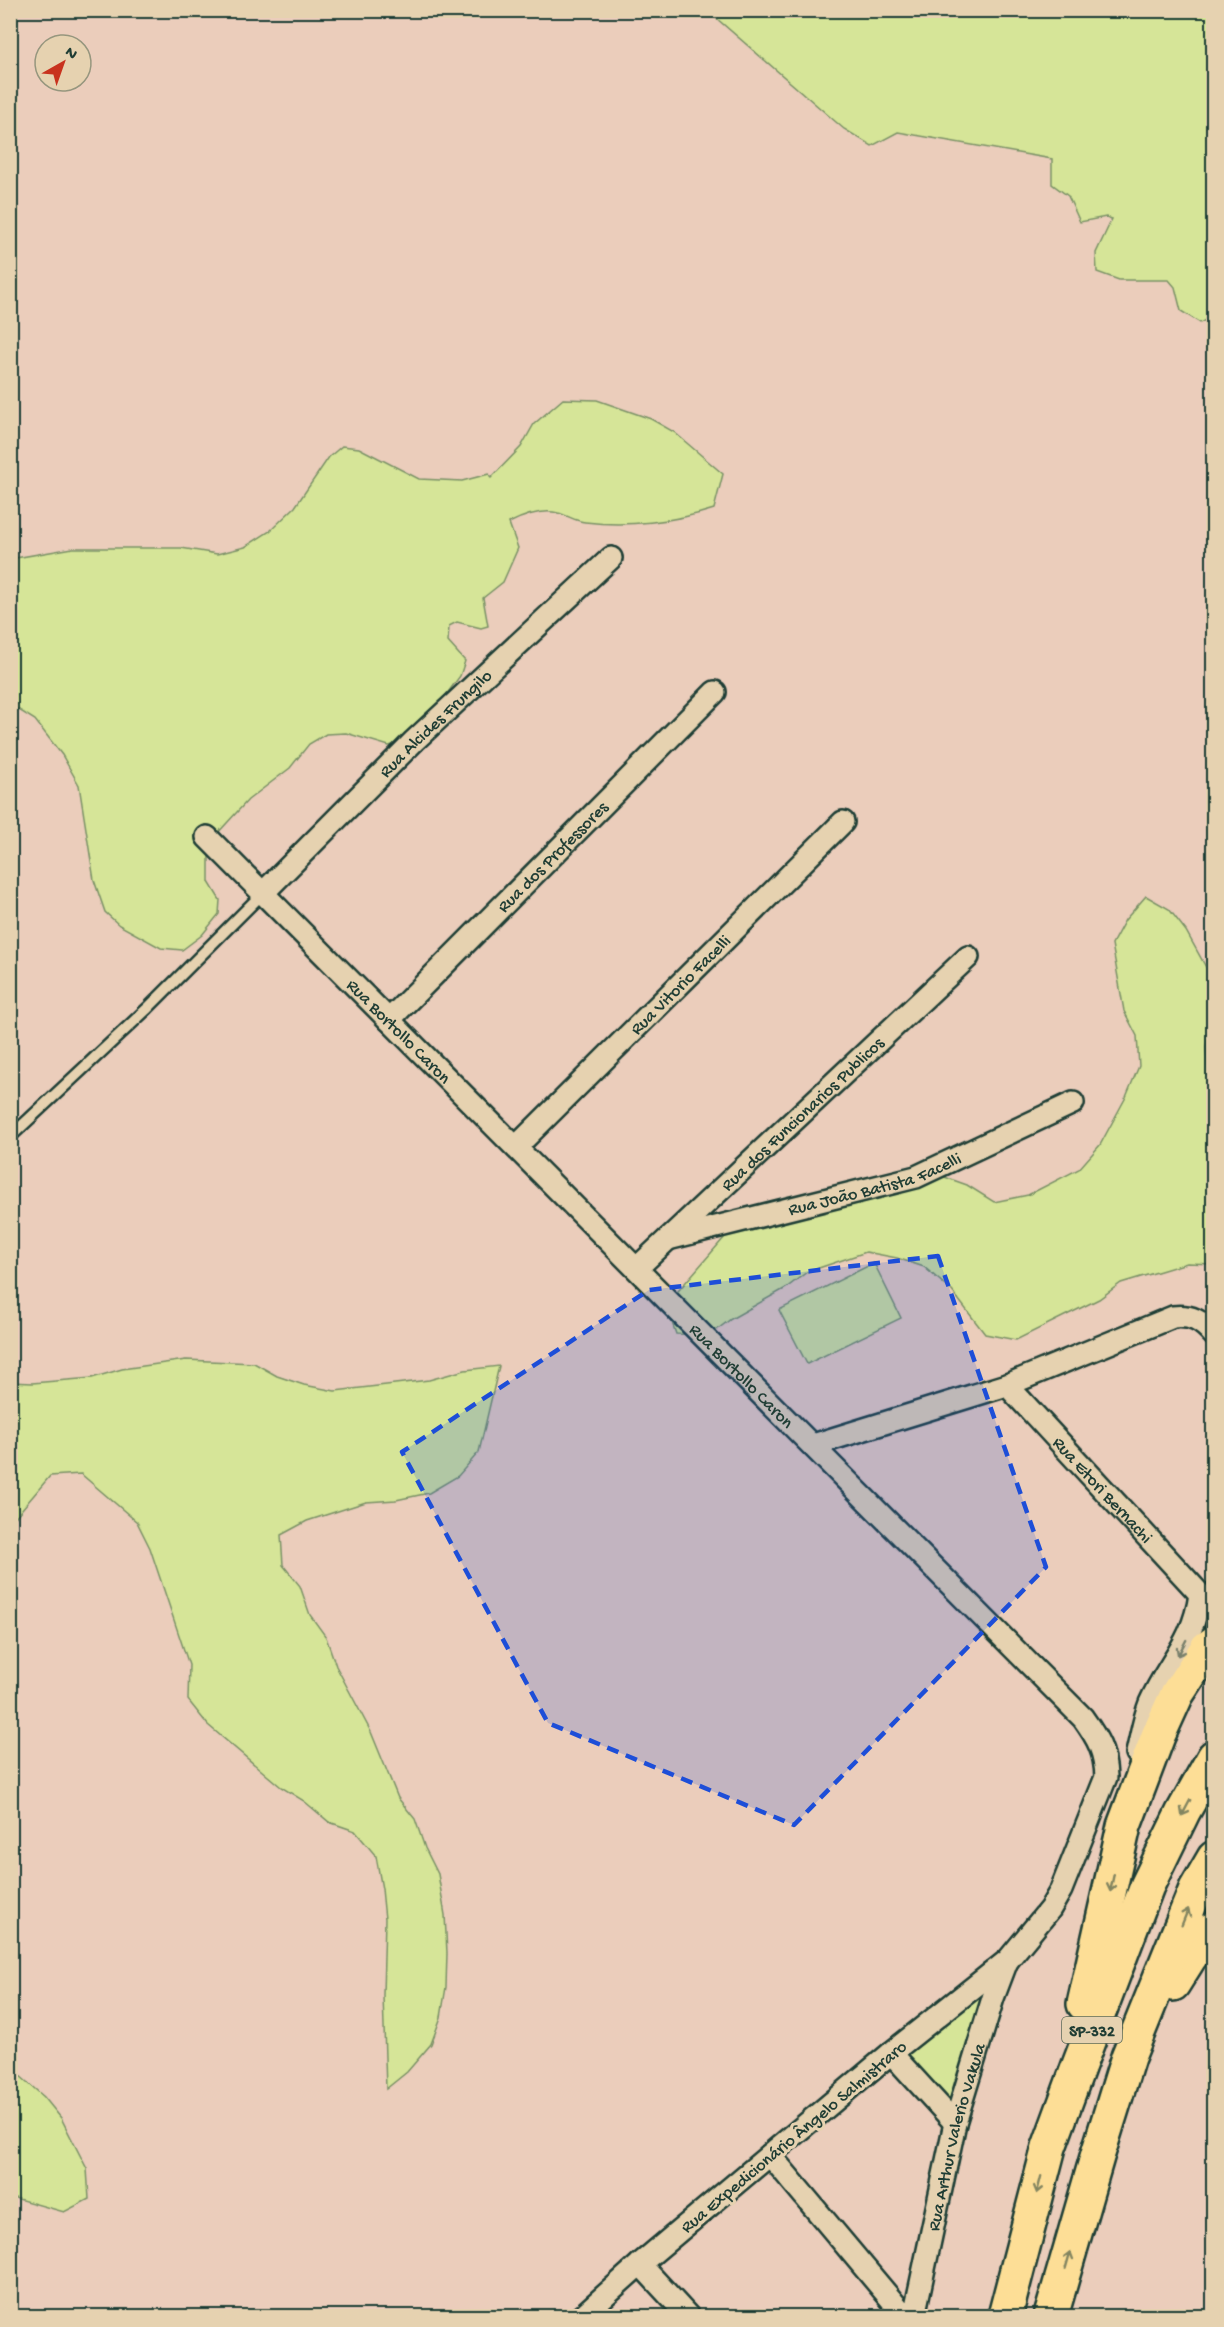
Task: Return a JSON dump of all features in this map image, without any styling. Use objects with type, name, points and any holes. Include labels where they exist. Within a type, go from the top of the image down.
[{"type":"highway","points":[[1049,2147],[1124,1826],[1158,1736],[1177,1694],[1207,1648],[1214,1643]]},
{"type":"highway","name":"SP-332","points":[[1005,2316],[1049,2147],[1148,1886],[1183,1812],[1214,1757]]},
{"type":"highway","name":"SP-332","points":[[1051,2316],[1128,2057],[1196,1889],[1214,1858]]},
{"type":"highway","points":[[1128,2057],[1190,1957],[1214,1928]]},
{"type":"street","name":"Rua Alcides Frungilo","points":[[263,893],[414,741],[611,558]]},
{"type":"street","name":"Rua dos Professores","points":[[389,1020],[715,692]]},
{"type":"street","name":"Rua Vitorio Facelli","points":[[516,1147],[843,822]]},
{"type":"street","name":"Rua Bortollo Caron","points":[[207,837],[1083,1718],[1097,1737],[1106,1759],[1106,1777],[1061,1890],[1050,1909],[1008,1960]]},
{"type":"street","name":"Rua dos Funcionarios Publicos","points":[[637,1268],[968,957]]},
{"type":"street","name":"Rua João Batista Facelli","points":[[668,1239],[916,1177],[1073,1103]]},
{"type":"street","points":[[813,1445],[1007,1385],[1173,1317],[1185,1315],[1198,1319],[1211,1331]]},
{"type":"street","name":"Rua Etori Bernachi","points":[[1007,1385],[1207,1592]]},
{"type":"street","points":[[1124,1826],[1137,1755],[1150,1704],[1184,1645],[1207,1592]]},
{"type":"street","name":"Rua Expedicionário Ângelo Salmistraro","points":[[582,2316],[640,2264],[891,2053],[1008,1960]]},
{"type":"street","name":"Rua Arthur Valerio Vakula","points":[[914,2316],[955,2122],[993,1998],[1008,1960]]},
{"type":"street","points":[[891,2053],[955,2122]]},
{"type":"street","points":[[770,2155],[905,2316]]},
{"type":"street","points":[[640,2264],[688,2316]]},
{"type":"lane","points":[[10,1137],[148,1008],[263,893]]},
{"type":"highlighted area","points":[[938,1256],[1046,1567],[794,1825],[548,1723],[402,1452],[649,1290]]},
{"type":"green space","points":[[708,11],[1213,11],[1213,316],[1200,323],[1181,311],[1175,287],[1169,280],[1119,280],[1097,272],[1096,253],[1112,219],[1106,217],[1080,222],[1068,196],[1052,184],[1052,159],[898,132],[872,146],[844,129]]},
{"type":"green space","points":[[563,399],[597,400],[651,419],[674,432],[723,474],[714,509],[683,517],[634,524],[585,522],[552,512],[526,516],[509,523],[518,548],[503,582],[483,598],[488,626],[481,628],[457,622],[449,626],[448,642],[465,661],[460,676],[426,722],[404,742],[389,746],[346,733],[326,734],[309,744],[290,768],[248,800],[216,835],[209,851],[209,882],[220,900],[219,914],[202,935],[182,950],[161,948],[119,925],[105,912],[94,880],[79,785],[62,755],[35,720],[11,705],[10,559],[73,548],[181,548],[217,554],[245,547],[270,531],[295,507],[329,457],[342,446],[359,448],[419,479],[462,481],[489,474],[491,478],[521,447],[534,424]]},
{"type":"green space","points":[[1146,896],[1169,909],[1186,931],[1213,980],[1213,1002],[1206,1047],[1208,1077],[1214,1085],[1213,1264],[1187,1263],[1121,1283],[1099,1299],[1016,1340],[985,1334],[952,1291],[924,1267],[897,1258],[866,1252],[807,1272],[786,1288],[731,1319],[710,1335],[676,1334],[666,1305],[750,1208],[939,1175],[967,1185],[994,1202],[1028,1195],[1079,1169],[1100,1145],[1126,1097],[1139,1066],[1137,1036],[1124,1011],[1112,944],[1125,920]]},
{"type":"green space","points":[[874,1263],[901,1318],[807,1364],[779,1310]]},
{"type":"green space","points":[[186,1360],[254,1363],[277,1376],[304,1385],[335,1391],[429,1380],[465,1370],[499,1366],[479,1452],[458,1476],[429,1493],[396,1500],[366,1502],[307,1521],[281,1535],[283,1565],[300,1586],[310,1615],[326,1637],[336,1666],[371,1732],[398,1798],[415,1819],[425,1848],[438,1874],[445,1915],[447,1953],[446,1987],[441,2017],[431,2044],[407,2072],[386,2089],[383,1995],[385,1919],[376,1856],[355,1831],[329,1822],[304,1801],[281,1787],[208,1725],[188,1700],[189,1665],[150,1548],[137,1522],[81,1474],[50,1476],[11,1522],[11,1382],[32,1383],[92,1378],[122,1369]]},
{"type":"green space","points":[[985,1985],[952,2111],[900,2054]]},
{"type":"green space","points":[[11,2068],[44,2097],[61,2118],[87,2169],[89,2199],[64,2212],[11,2197]]}]
